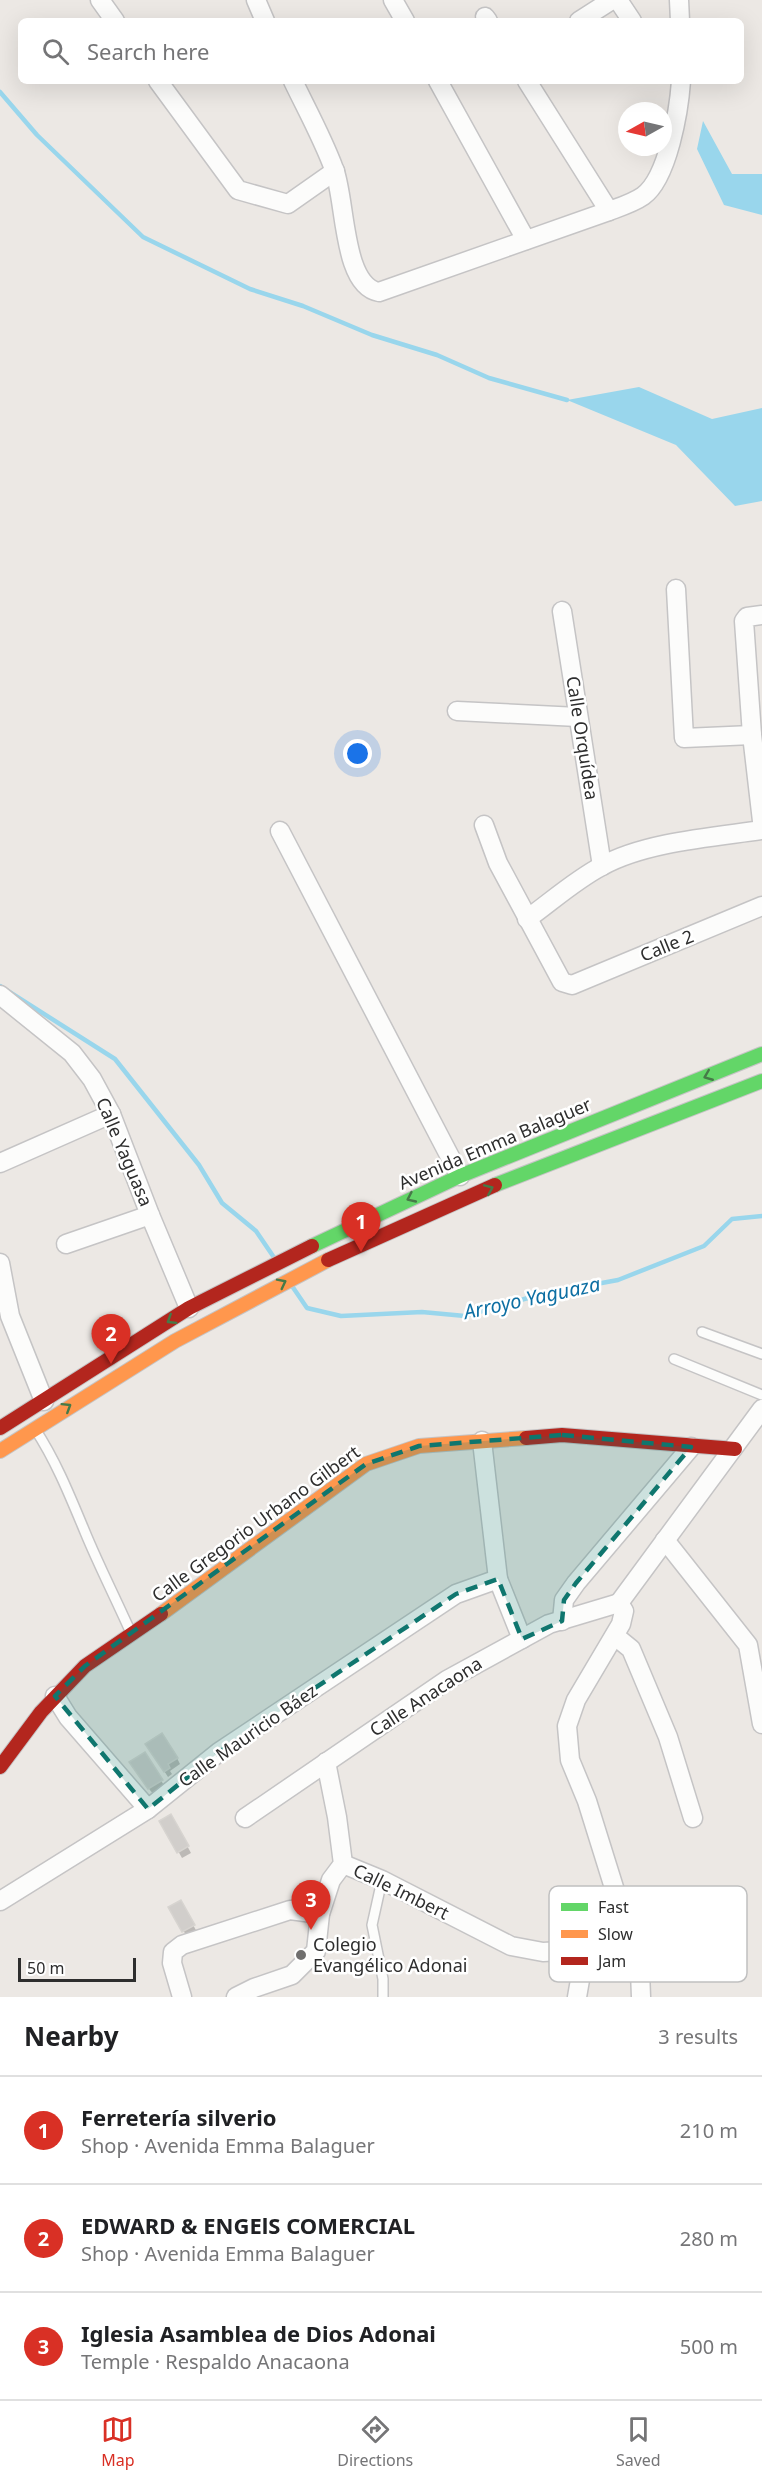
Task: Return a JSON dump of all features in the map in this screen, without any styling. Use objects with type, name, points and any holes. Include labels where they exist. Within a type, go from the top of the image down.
[{"type":"street","points":[[100,0],[113,18]]},
{"type":"street","points":[[255,0],[264,18]]},
{"type":"street","points":[[393,0],[403,18]]},
{"type":"street","points":[[584,18],[612,0]]},
{"type":"street","points":[[618,0],[630,18]]},
{"type":"street","points":[[679,0],[680,18]]},
{"type":"street","points":[[160,84],[238,190],[288,204],[335,171]]},
{"type":"street","points":[[294,84],[335,171],[352,260],[361,282],[369,291],[379,292],[609,211],[645,195],[656,182],[669,144],[678,85]]},
{"type":"street","points":[[440,84],[526,240]]},
{"type":"street","points":[[529,84],[609,211]]},
{"type":"street","points":[[676,589],[684,738],[752,735]]},
{"type":"street","name":"Calle Orquídea","points":[[562,611],[602,866]]},
{"type":"street","points":[[762,615],[747,617],[744,621],[752,735],[762,821]]},
{"type":"street","points":[[457,711],[578,717]]},
{"type":"street","points":[[484,825],[498,863],[527,919],[602,866],[643,851],[679,842],[762,830]]},
{"type":"street","points":[[280,831],[459,1176]]},
{"type":"street","name":"Calle 2","points":[[527,919],[562,982],[572,985],[762,906]]},
{"type":"street","name":"Calle Yaguasa","points":[[0,995],[72,1053],[92,1080],[111,1114],[189,1308]]},
{"type":"street","name":"Avenida Emma Balaguer","points":[[0,1428],[189,1308],[349,1227],[459,1176],[762,1054]]},
{"type":"street","points":[[0,1451],[34,1428],[230,1310],[358,1245],[553,1161],[762,1081]]},
{"type":"street","points":[[0,1163],[111,1114]]},
{"type":"street","points":[[544,1142],[553,1161]]},
{"type":"street","points":[[66,1244],[150,1215]]},
{"type":"street","points":[[0,1263],[10,1316],[44,1401]]},
{"type":"street","points":[[614,1886],[587,1801],[570,1760],[567,1726],[576,1700],[615,1636],[624,1611],[620,1603],[762,1410]]},
{"type":"street","name":"Calle Gregorio Urbano Gilbert","points":[[0,1767],[40,1712],[85,1666],[132,1635],[366,1464],[419,1446],[562,1436],[735,1449]]},
{"type":"street","points":[[482,1441],[498,1579],[522,1639]]},
{"type":"street","points":[[562,1621],[564,1600],[576,1583],[691,1447]]},
{"type":"street","points":[[665,1540],[755,1641],[762,1717]]},
{"type":"street","name":"Calle Mauricio Báez","points":[[0,1901],[148,1809],[219,1752],[456,1594],[498,1579]]},
{"type":"street","name":"Calle Anacaona","points":[[245,1818],[447,1680],[549,1624],[620,1603]]},
{"type":"street","points":[[615,1636],[631,1649],[668,1737],[693,1818]]},
{"type":"street","points":[[55,1696],[68,1717],[148,1809]]},
{"type":"street","points":[[236,1997],[292,1975],[316,1951],[320,1914],[332,1880],[343,1864],[337,1817],[326,1762]]},
{"type":"street","name":"Calle Imbert","points":[[343,1864],[382,1880],[511,1947],[549,1952]]},
{"type":"street","points":[[182,1997],[172,1963],[173,1952],[182,1945],[290,1910],[320,1914]]},
{"type":"street","points":[[577,1997],[580,1982]]},
{"type":"street","points":[[640,1982],[641,1997]]},
{"type":"lane","points":[[702,1332],[762,1354]]},
{"type":"lane","points":[[674,1359],[762,1395]]},
{"type":"lane","points":[[34,1428],[48,1448],[72,1498],[132,1635]]},
{"type":"lane","points":[[382,1880],[372,1925],[383,1997]]},
{"type":"highlighted area","points":[[562,1435],[691,1447],[576,1583],[564,1600],[562,1621],[522,1639],[498,1579],[456,1594],[219,1752],[148,1809],[55,1696],[85,1666],[366,1464],[419,1446]]},
{"type":"water","points":[[703,121],[732,174],[762,174],[762,215],[724,205],[697,149]]},
{"type":"water","points":[[639,387],[712,419],[762,408],[762,501],[735,506],[676,445],[567,400]]},
{"type":"building","points":[[162,1733],[178,1758],[168,1764],[170,1768],[164,1772],[145,1744]]},
{"type":"building","points":[[145,1752],[163,1780],[148,1789],[129,1762]]},
{"type":"building","points":[[171,1814],[189,1846],[177,1853],[159,1821]]},
{"type":"building","points":[[181,1900],[195,1925],[182,1932],[168,1907]]},
{"type":"waterway","points":[[0,92],[37,135],[143,237],[250,289],[303,306],[372,335],[437,355],[489,378],[567,400]]},
{"type":"waterway","name":"Arroyo Yaguaza","points":[[0,986],[115,1059],[199,1165],[222,1203],[256,1231],[273,1256]]},
{"type":"waterway","name":"Arroyo Yaguaza","points":[[292,1286],[307,1308],[341,1316],[422,1312],[465,1316],[542,1294],[618,1280],[704,1246],[732,1219],[762,1216]]},
{"type":"traffic: fast","points":[[312,1246],[460,1176],[762,1054]]},
{"type":"traffic: fast","points":[[495,1185],[762,1081]]},
{"type":"traffic: slow","points":[[0,1451],[175,1341],[328,1260]]},
{"type":"traffic: slow","points":[[161,1614],[366,1464],[419,1446],[526,1438]]},
{"type":"traffic: jam","points":[[328,1260],[495,1185]]},
{"type":"traffic: jam","points":[[0,1428],[189,1308],[312,1246]]},
{"type":"traffic: jam","points":[[526,1438],[562,1435],[735,1449]]},
{"type":"traffic: jam","points":[[0,1767],[41,1712],[85,1666],[161,1614]]},
{"type":"place","name":"Ferretería silverio","points":[[361,1252]]},
{"type":"place","name":"EDWARD & ENGElS COMERCIAL","points":[[111,1364]]},
{"type":"place","name":"Iglesia Asamblea de Dios Adonai","points":[[311,1930]]},
{"type":"place","name":"Colegio Evangélico Adonai","points":[[301,1955]]}]
